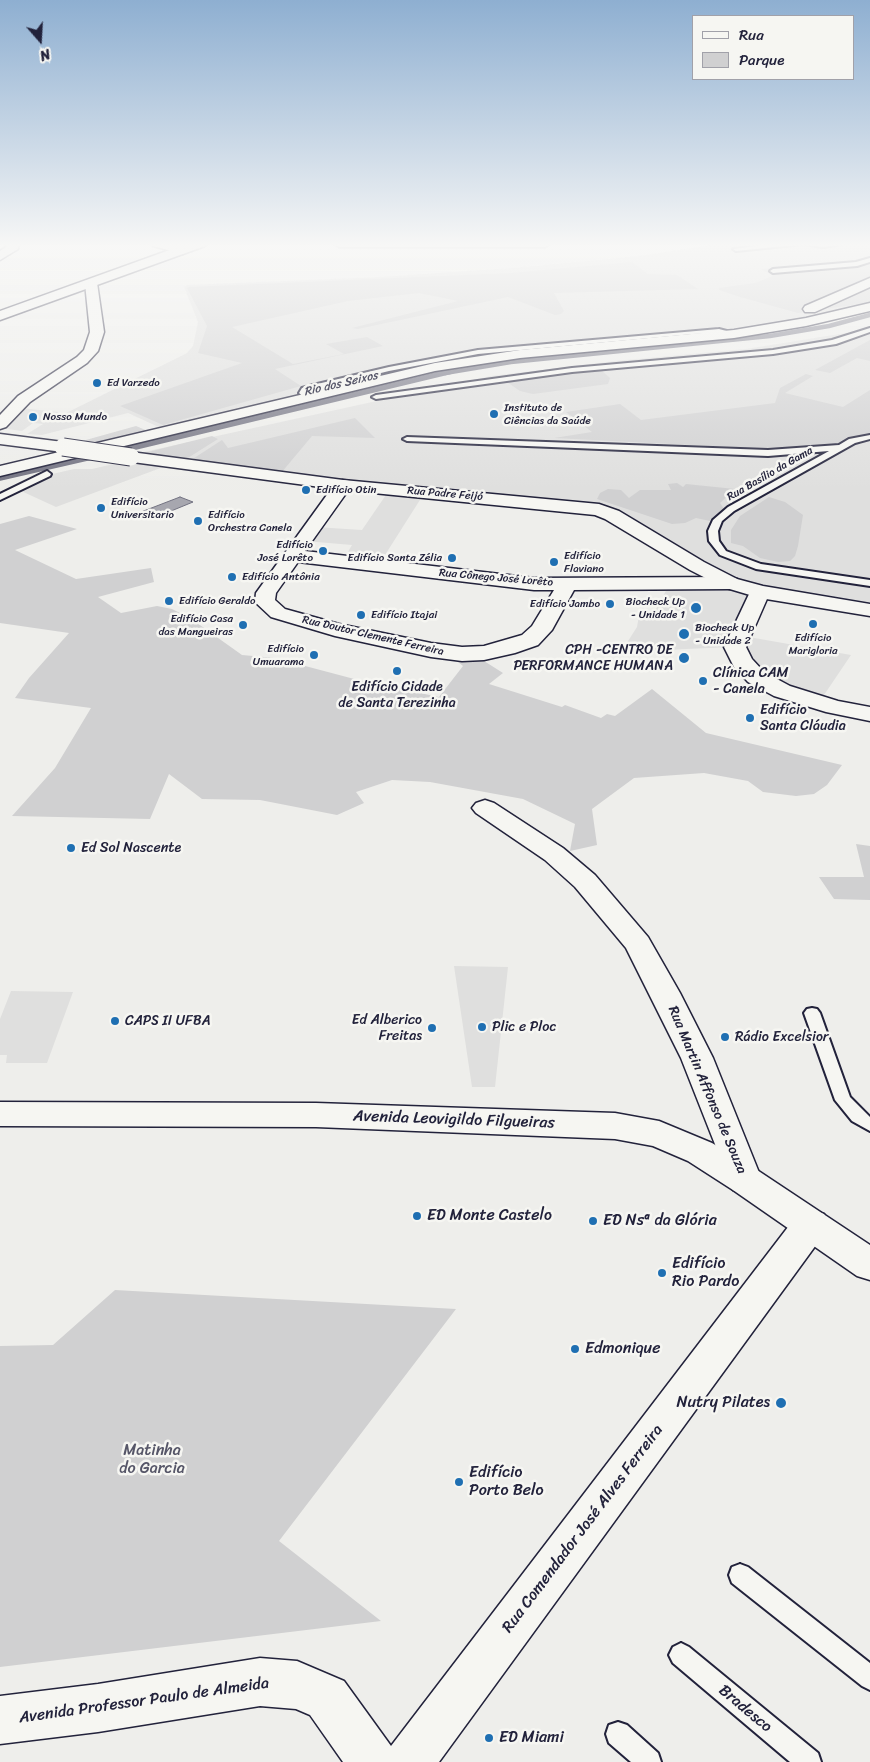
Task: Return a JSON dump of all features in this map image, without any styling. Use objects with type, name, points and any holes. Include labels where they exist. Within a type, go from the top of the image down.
[{"type":"main road","points":[[0,424],[24,399],[82,360],[91,351],[97,332],[96,325]]},
{"type":"main road","points":[[770,328],[776,325]]},
{"type":"main road","points":[[0,471],[398,375],[478,359],[563,349],[734,334],[784,325]]},
{"type":"main road","points":[[358,401],[456,379],[518,368],[769,344],[869,325]]},
{"type":"main road","points":[[0,484],[340,405]]},
{"type":"main road","name":"Rua Padre Feijó","points":[[0,439],[343,485],[579,506],[612,515],[697,566],[730,583],[760,592],[870,610]]},
{"type":"main road","name":"Rua Doutor Clemente Ferreira","points":[[343,485],[266,593],[265,602],[278,613],[335,630],[431,650],[462,654],[484,653],[530,640],[541,630],[567,585]]},
{"type":"main road","name":"Rua Cônego José Lorêto","points":[[294,556],[534,584],[730,583]]},
{"type":"main road","points":[[760,592],[735,647],[742,662],[756,677],[782,691],[834,707],[870,714]]},
{"type":"main road","name":"Rua Martin Affonso de Souza","points":[[485,808],[554,854],[585,881],[638,944],[697,1058],[745,1180]]},
{"type":"main road","name":"Avenida Leovigildo Filgueiras","points":[[0,1114],[316,1115],[615,1126],[659,1134],[700,1152],[745,1180],[870,1265]]},
{"type":"main road","name":"Rua Comendador José Alves Ferreira","points":[[409,1762],[811,1224]]},
{"type":"main road","name":"Avenida Professor Paulo de Almeida","points":[[0,1720],[98,1708],[260,1682],[297,1685],[327,1698],[373,1762]]},
{"type":"lane","points":[[376,397],[572,370],[773,352],[833,342],[870,330]]},
{"type":"lane","points":[[306,398],[303,393],[305,390],[313,387],[421,362],[500,349],[708,331],[734,334]]},
{"type":"lane","points":[[509,341],[517,348]]},
{"type":"lane","points":[[493,343],[500,349]]},
{"type":"lane","name":"Rua Basílio da Gama","points":[[870,437],[842,447],[731,509],[718,520],[713,531],[714,541],[723,553],[759,567],[870,583]]},
{"type":"lane","points":[[406,439],[768,453],[842,447]]},
{"type":"lane","points":[[0,497],[47,474]]},
{"type":"lane","points":[[812,1013],[843,1100],[858,1117],[870,1125]]},
{"type":"lane","points":[[740,1575],[870,1678]]},
{"type":"lane","name":"Bradesco","points":[[681,1655],[809,1762]]},
{"type":"lane","points":[[618,1734],[649,1762]]},
{"type":"shaded area","points":[[197,325],[767,325],[731,331],[486,354],[386,373],[163,429],[128,413],[42,435],[27,434],[43,424],[33,423],[22,431],[7,429],[8,421],[21,408],[59,412],[46,423],[187,353],[193,346]]},
{"type":"shaded area","points":[[870,329],[870,608],[735,582],[615,514],[365,486],[130,455],[491,376],[614,361],[746,349]]},
{"type":"shaded area","points":[[139,458],[174,463],[56,507],[19,490],[48,475],[74,469],[92,469]]},
{"type":"shaded area","points":[[390,489],[425,492],[378,566],[342,562],[352,545],[305,541],[315,527],[362,530]]},
{"type":"shaded area","points":[[180,497],[193,502],[154,518],[141,512]]},
{"type":"shaded area","points":[[729,584],[756,592],[730,647],[621,652],[637,627],[639,616],[653,615],[669,585]]},
{"type":"shaded area","points":[[743,636],[851,655],[822,698],[796,689],[765,674],[747,659]]},
{"type":"shaded area","name":"Plic e Ploc","points":[[454,966],[508,967],[495,1087],[472,1087]]},
{"type":"shaded area","points":[[11,991],[73,992],[47,1063],[6,1063],[7,1055],[0,1055],[0,1019]]},
{"type":"green space","points":[[240,325],[232,327],[293,364],[344,354],[326,344],[367,337],[383,346],[275,369],[301,386],[163,425],[120,406],[242,363],[198,353],[207,326]]},
{"type":"green space","points":[[363,325],[376,325],[358,329],[352,328]]},
{"type":"green space","points":[[870,340],[870,361],[857,358],[830,373],[815,370]]},
{"type":"green space","points":[[591,367],[602,371],[610,378],[608,384],[533,394],[520,391],[501,378],[520,373],[558,368]]},
{"type":"green space","points":[[806,374],[813,376],[785,393],[843,407],[870,390],[870,435],[856,437],[839,446],[787,450],[554,438],[592,432],[566,412],[620,404],[641,420],[775,403],[780,388]]},
{"type":"green space","points":[[355,418],[375,438],[312,436],[281,473],[188,462],[222,440],[228,448]]},
{"type":"green space","points":[[136,426],[148,431],[91,448],[75,443]]},
{"type":"green space","points":[[212,436],[218,439],[183,461],[136,455]]},
{"type":"green space","points":[[677,483],[683,487],[686,484],[735,489],[720,503],[724,509],[710,521],[696,518],[685,523],[672,524],[597,499],[600,493],[608,489],[621,490],[629,498],[640,490],[671,490],[668,484]]},
{"type":"green space","points":[[769,497],[785,502],[803,515],[798,546],[795,556],[790,561],[778,562],[760,558],[743,546],[731,543],[731,530],[740,516]]},
{"type":"green space","points":[[29,516],[77,529],[15,550],[76,579],[151,568],[154,582],[98,597],[121,613],[157,606],[172,609],[190,618],[242,655],[275,658],[358,680],[439,697],[463,666],[447,653],[473,654],[503,673],[489,684],[562,707],[565,705],[601,718],[607,714],[615,716],[652,689],[706,733],[842,765],[827,785],[814,794],[796,796],[763,792],[748,781],[704,773],[634,778],[592,809],[597,845],[570,851],[575,824],[523,799],[430,782],[392,780],[356,792],[364,803],[337,815],[260,800],[202,799],[169,774],[150,819],[12,816],[55,768],[91,708],[15,698],[29,678],[69,633],[0,623],[0,524]]},
{"type":"green space","points":[[856,844],[870,846],[870,900],[834,899],[819,877],[864,877]]},
{"type":"green space","name":"Matinha do Garcia","points":[[115,1290],[456,1309],[279,1541],[381,1621],[0,1667],[0,1346],[53,1345]]},
{"type":"waterway","name":"Rio dos Seixos","points":[[445,373],[511,362],[770,336],[832,325]]},
{"type":"waterway","name":"Rio dos Seixos","points":[[119,451],[452,371]]},
{"type":"waterway","name":"Rio dos Seixos","points":[[0,478],[96,456]]},
{"type":"place","name":"Ed Varzedo","points":[[97,383]]},
{"type":"place","name":"Instituto de Ciências da Saúde","points":[[494,414]]},
{"type":"place","name":"Nosso Mundo","points":[[33,417]]},
{"type":"place","name":"Edifício Otin","points":[[306,490]]},
{"type":"place","name":"Edifício Universitario","points":[[101,508]]},
{"type":"place","name":"Edifício Orchestra Canela","points":[[198,521]]},
{"type":"place","name":"Edifício José Lorêto","points":[[323,551]]},
{"type":"place","name":"Edifício Santa Zélia","points":[[452,558]]},
{"type":"place","name":"Edifício Flaviano","points":[[554,562]]},
{"type":"place","name":"Edifício Antônia","points":[[232,577]]},
{"type":"place","name":"Edifício Geraldo","points":[[169,601]]},
{"type":"place","name":"Edifício Jambo","points":[[610,604]]},
{"type":"place","name":"Biocheck Up - Unidade 1","points":[[696,608]]},
{"type":"place","name":"Edifício Itajai","points":[[361,615]]},
{"type":"place","name":"Edifício Marigloria","points":[[813,624]]},
{"type":"place","name":"Edifício Casa das Mangueiras","points":[[243,625]]},
{"type":"place","name":"Biocheck Up - Unidade 2","points":[[684,634]]},
{"type":"place","name":"Edifício Umuarama","points":[[314,655]]},
{"type":"place","name":"CPH -CENTRO DE PERFORMANCE HUMANA","points":[[684,658]]},
{"type":"place","name":"Edifício Cidade de Santa Terezinha","points":[[397,671]]},
{"type":"place","name":"Clínica CAM - Canela","points":[[703,681]]},
{"type":"place","name":"Edifício Santa Cláudia","points":[[750,718]]},
{"type":"place","name":"Ed Sol Nascente","points":[[71,848]]},
{"type":"place","name":"CAPS II UFBA","points":[[115,1021]]},
{"type":"place","name":"Plic e Ploc","points":[[482,1027]]},
{"type":"place","name":"Ed Alberico Freitas","points":[[432,1028]]},
{"type":"place","name":"Rádio Excelsior","points":[[725,1037]]},
{"type":"place","name":"ED Monte Castelo","points":[[417,1216]]},
{"type":"place","name":"ED Nsª da Glória","points":[[593,1221]]},
{"type":"place","name":"Edifício Rio Pardo","points":[[662,1273]]},
{"type":"place","name":"Edmonique","points":[[575,1349]]},
{"type":"place","name":"Nutry Pilates","points":[[781,1403]]},
{"type":"place","name":"Edifício Porto Belo","points":[[459,1482]]},
{"type":"place","name":"ED Miami","points":[[489,1738]]}]
